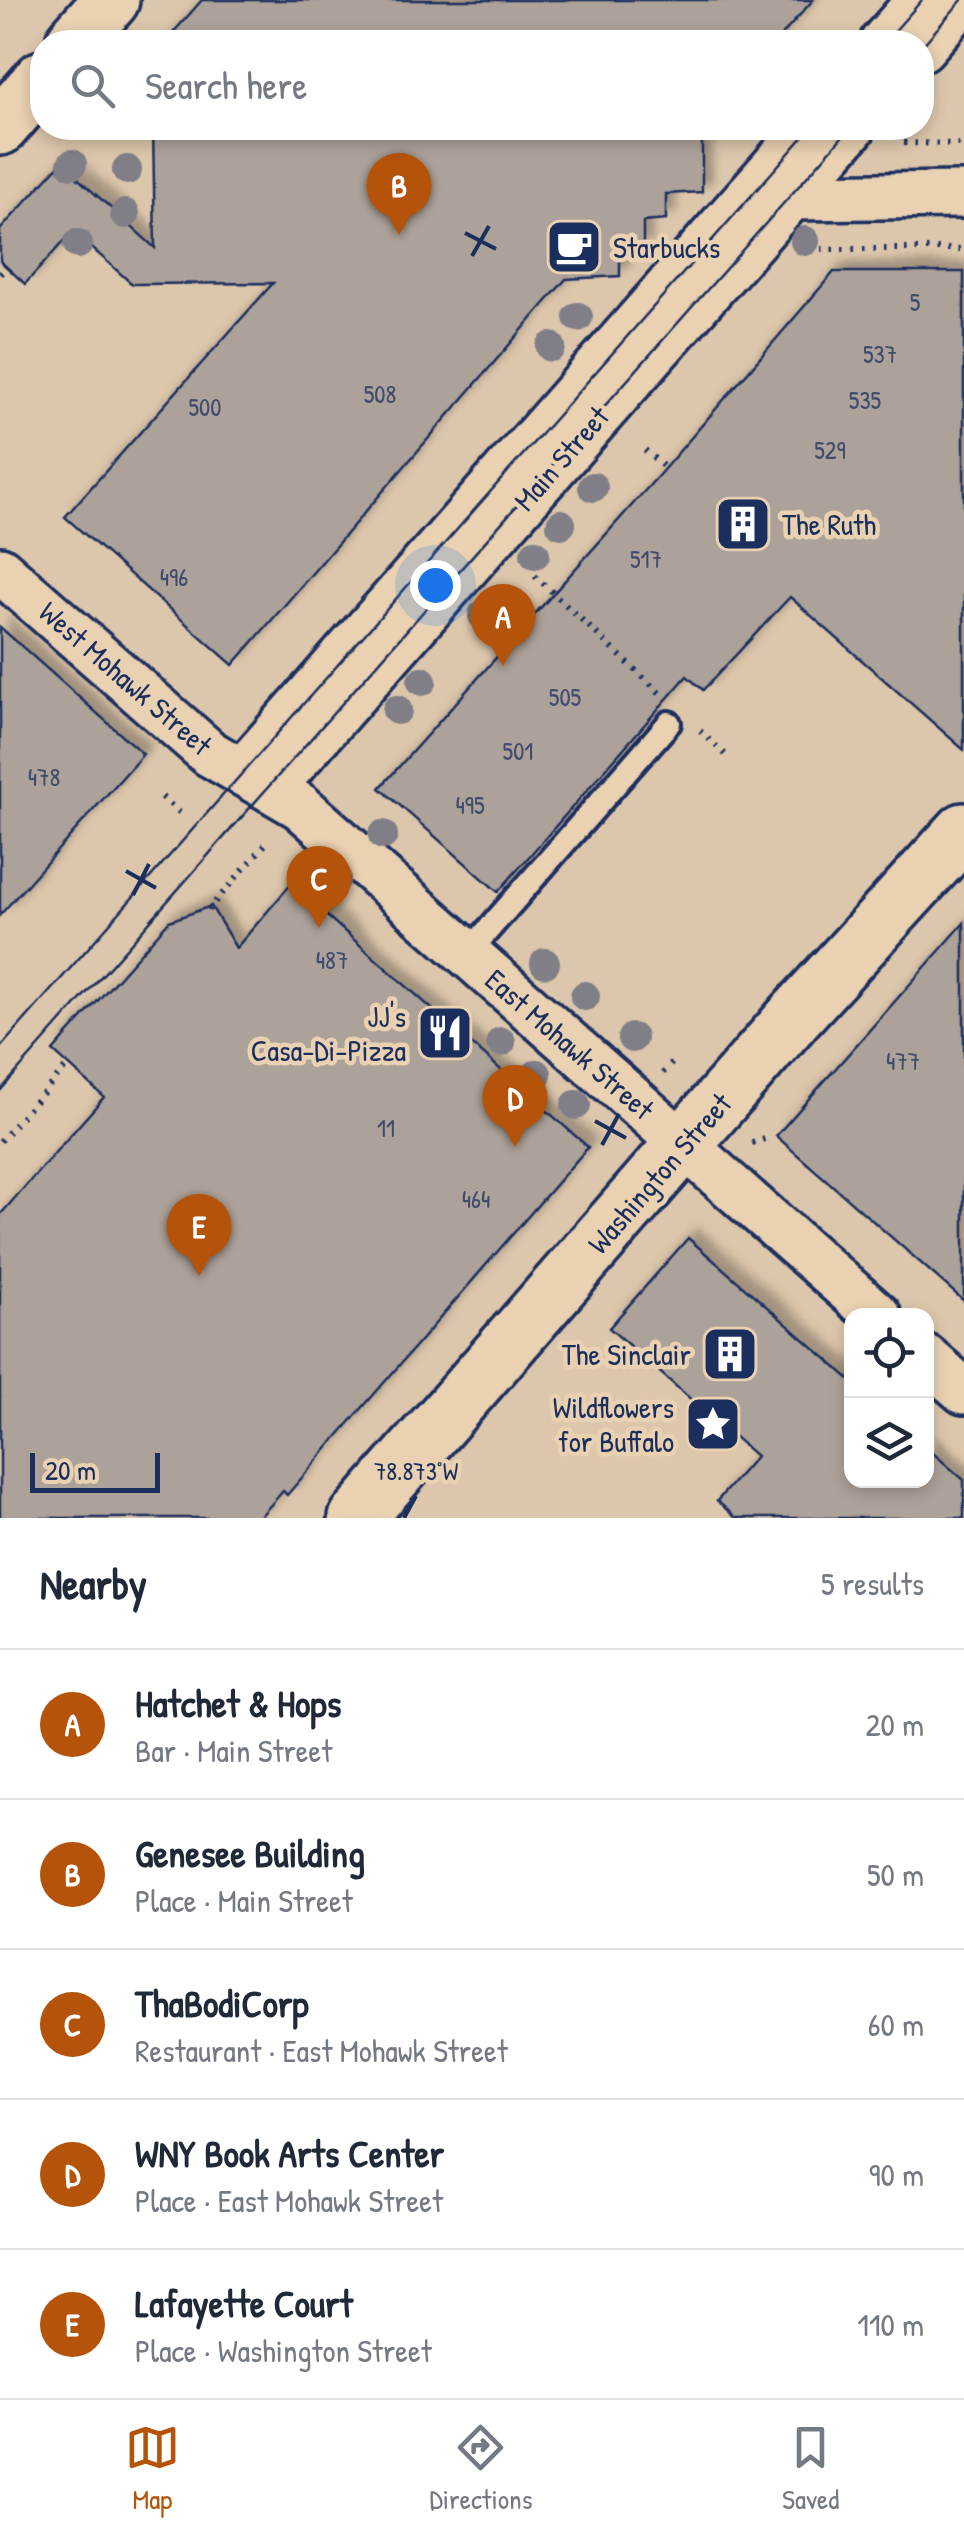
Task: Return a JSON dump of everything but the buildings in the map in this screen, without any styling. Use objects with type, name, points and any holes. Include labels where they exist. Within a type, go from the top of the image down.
[{"type":"street","points":[[85,30],[112,0]]},
{"type":"street","points":[[894,30],[920,0]]},
{"type":"street","points":[[934,34],[964,0]]},
{"type":"street","points":[[0,127],[30,93]]},
{"type":"street","name":"Main Street","points":[[267,787],[798,140]]},
{"type":"street","name":"Main Street","points":[[267,787],[841,140]]},
{"type":"street","points":[[791,197],[964,195]]},
{"type":"street","name":"West Mohawk Street","points":[[0,570],[208,752],[267,787]]},
{"type":"street","name":"East Mohawk Street","points":[[267,787],[467,954],[869,1308]]},
{"type":"street","name":"Washington Street","points":[[356,1518],[964,830]]},
{"type":"street","points":[[934,1365],[964,1391]]},
{"type":"lane","points":[[467,954],[680,723]]},
{"type":"path","points":[[904,143],[964,144]]},
{"type":"path","points":[[821,249],[964,249]]},
{"type":"path","points":[[0,274],[7,267]]},
{"type":"path","points":[[645,450],[665,468]]},
{"type":"path","points":[[535,576],[665,698]]},
{"type":"path","points":[[680,723],[726,755]]},
{"type":"path","points":[[208,910],[267,787]]},
{"type":"path","points":[[162,797],[180,814]]},
{"type":"path","points":[[0,1142],[68,1065]]},
{"type":"tram line","points":[[896,30],[922,0]]},
{"type":"tram line","points":[[934,32],[962,0]]},
{"type":"tram line","points":[[0,1048],[800,140]]},
{"type":"tram line","points":[[0,1091],[839,140]]},
{"type":"place","name":"Genesee Building","points":[[399,235]]},
{"type":"place","name":"Starbucks","points":[[574,247]]},
{"type":"place","name":"The Ruth","points":[[743,524]]},
{"type":"place","name":"Hatchet & Hops","points":[[503,666]]},
{"type":"place","name":"ThaBodiCorp","points":[[319,928]]},
{"type":"place","name":"JJ's Casa-Di-Pizza","points":[[445,1033]]},
{"type":"place","name":"WNY Book Arts Center","points":[[515,1147]]},
{"type":"place","name":"Lafayette Court","points":[[199,1276]]},
{"type":"place","name":"The Sinclair","points":[[730,1354]]},
{"type":"place","name":"Wildflowers for Buffalo","points":[[713,1424]]}]
